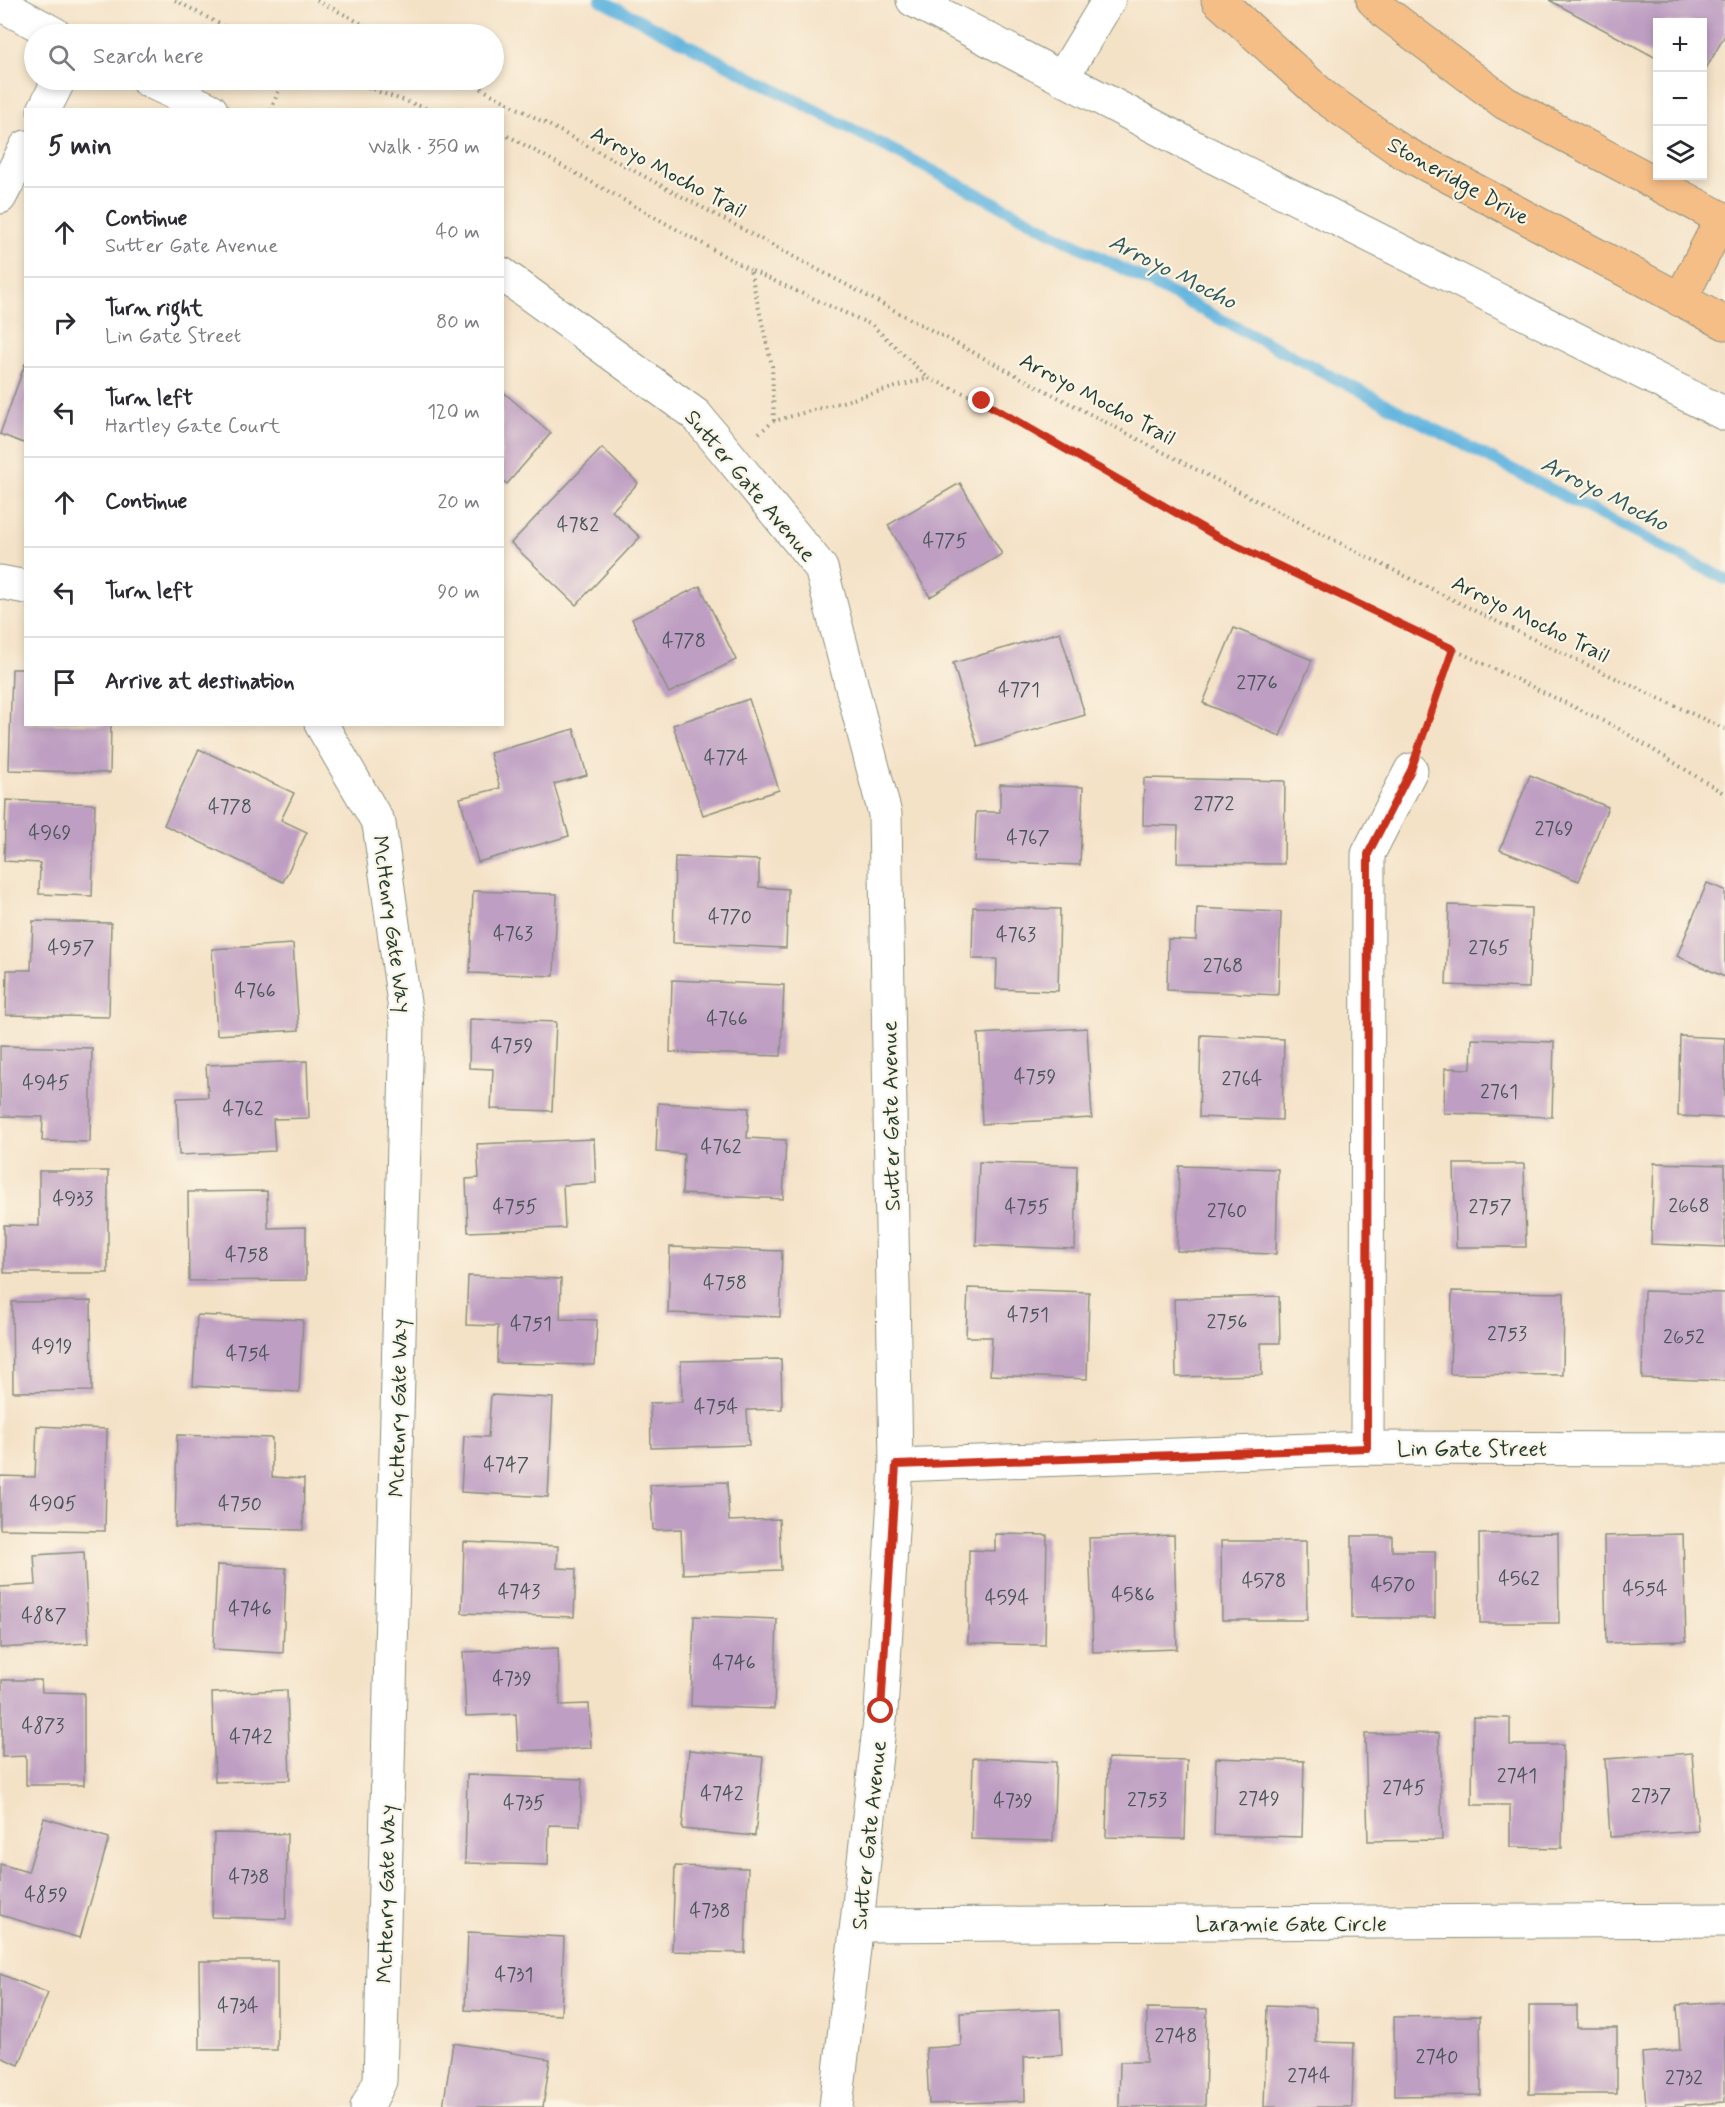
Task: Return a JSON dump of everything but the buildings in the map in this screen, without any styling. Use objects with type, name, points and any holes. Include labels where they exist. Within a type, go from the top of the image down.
[{"type":"main road","name":"Stoneridge Drive","points":[[1218,0],[1324,97],[1401,151],[1725,323]]},
{"type":"main road","points":[[1373,0],[1386,13],[1505,103],[1724,216],[1680,300]]},
{"type":"street","points":[[913,0],[1209,154],[1725,414]]},
{"type":"street","points":[[1062,78],[1109,0]]},
{"type":"street","points":[[0,4],[37,24]]},
{"type":"street","points":[[45,108],[54,90]]},
{"type":"street","points":[[168,90],[207,108]]},
{"type":"street","points":[[0,197],[24,151]]},
{"type":"street","name":"Sutter Gate Avenue","points":[[504,275],[696,415],[821,568],[885,814],[896,1465],[881,1711],[836,2107]]},
{"type":"street","points":[[0,582],[24,587]]},
{"type":"street","name":"McHenry Gate Way","points":[[322,726],[379,824],[407,1024],[380,2081],[367,2107]]},
{"type":"street","points":[[1367,1448],[1368,854],[1411,770]]},
{"type":"street","name":"Lin Gate Street","points":[[896,1465],[1367,1448],[1725,1449]]},
{"type":"street","name":"Laramie Gate Circle","points":[[858,1925],[1725,1920]]},
{"type":"path","points":[[175,0],[219,24]]},
{"type":"path","points":[[317,0],[362,24]]},
{"type":"path","points":[[273,108],[279,90]]},
{"type":"path","points":[[374,90],[425,108]]},
{"type":"path","name":"Arroyo Mocho Trail","points":[[484,90],[877,301],[1201,471],[1507,626],[1725,729]]},
{"type":"path","points":[[504,135],[750,270],[872,324],[928,378],[982,401],[1218,537],[1616,727],[1725,794]]},
{"type":"path","points":[[750,270],[772,366],[774,421],[928,378]]},
{"type":"path","points":[[1411,770],[1453,649]]},
{"type":"waterway","name":"Arroyo Mocho","points":[[601,0],[1725,579]]},
{"type":"route","points":[[881,1711],[896,1465],[1367,1448],[1368,854],[1411,770],[1453,649],[1218,537],[982,401]]}]
